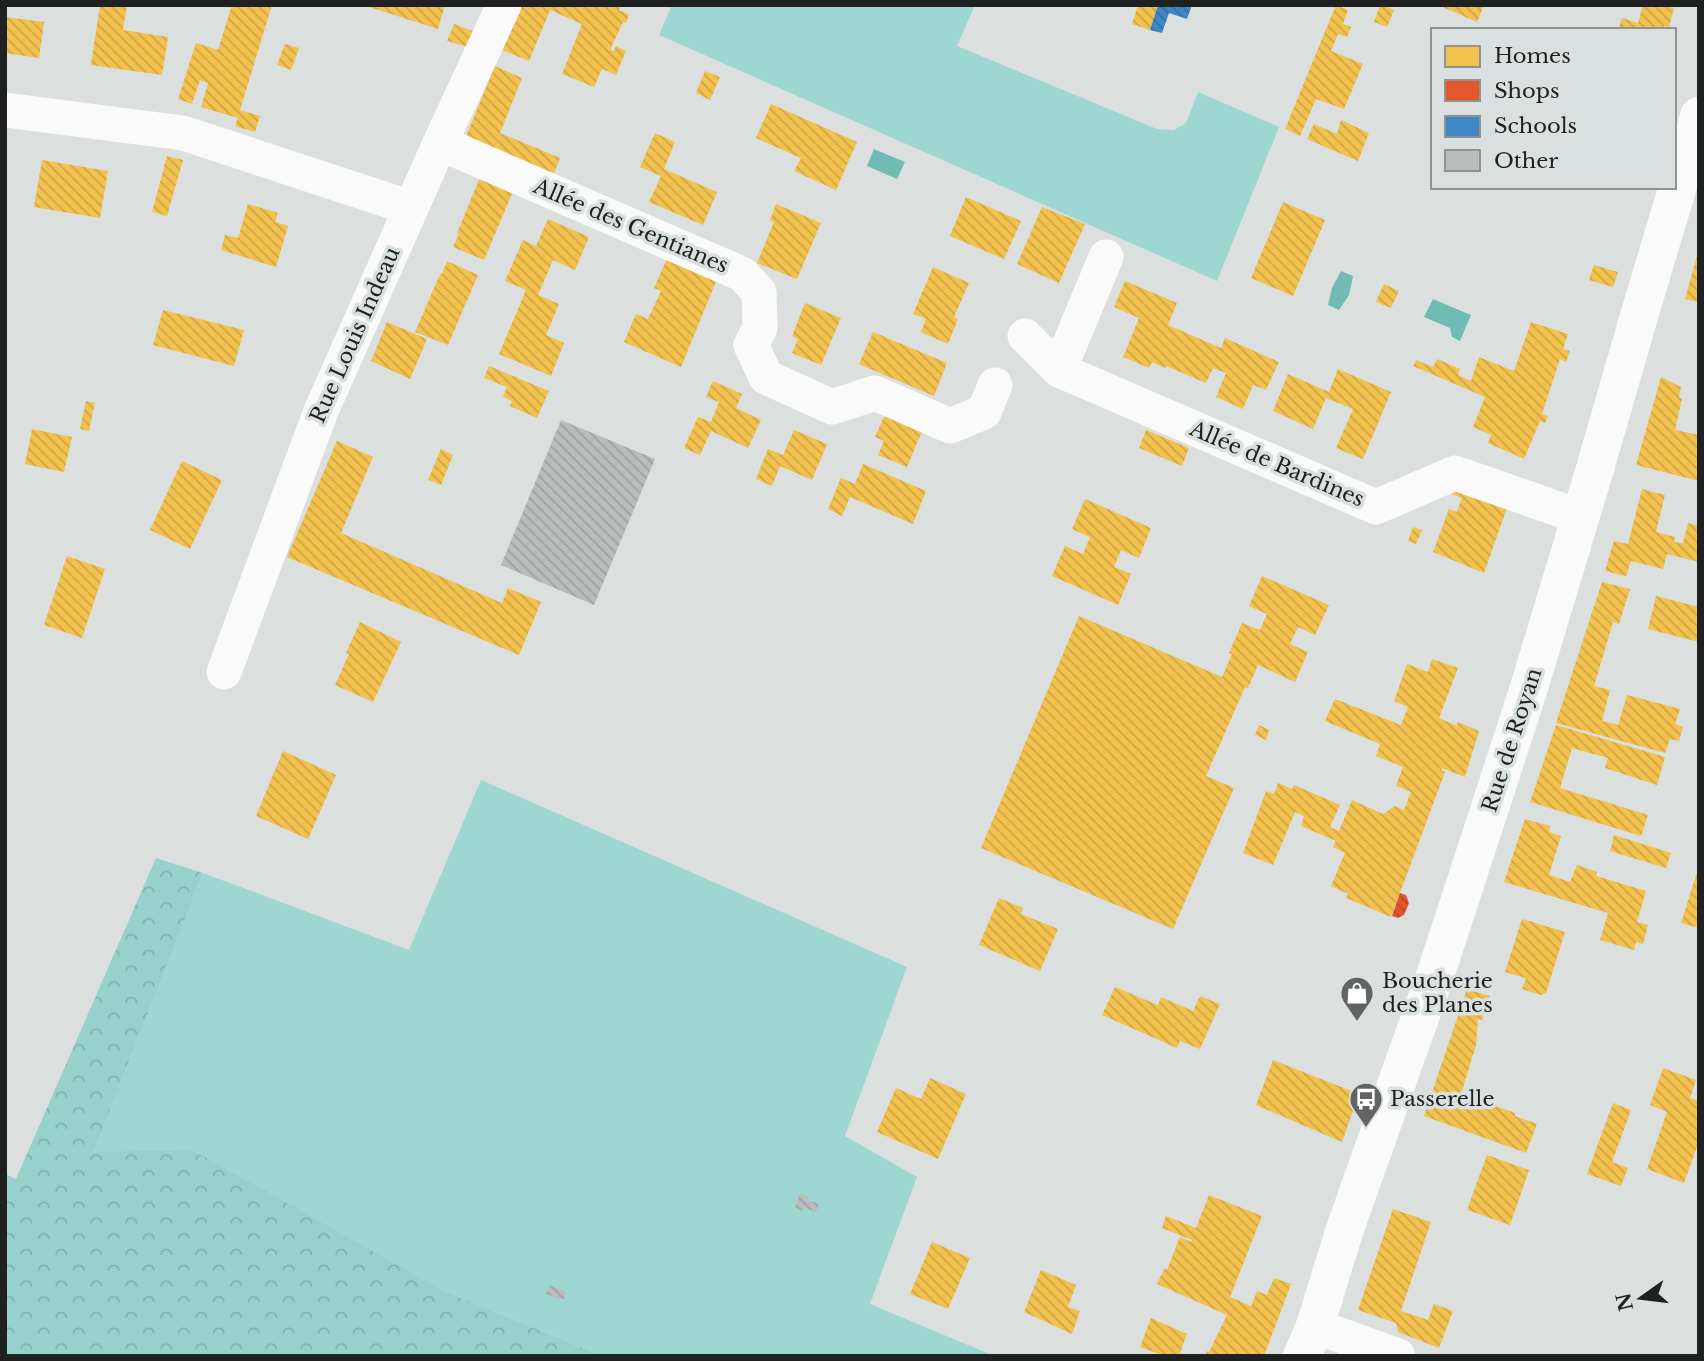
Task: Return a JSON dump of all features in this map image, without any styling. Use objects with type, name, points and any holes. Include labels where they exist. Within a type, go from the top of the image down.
[{"type":"main road","name":"Rue de Royan","points":[[1308,1341],[1439,964],[1534,670],[1699,116]]},
{"type":"street","name":"Rue Louis Indeau","points":[[224,672],[321,411],[504,5]]},
{"type":"street","points":[[5,110],[183,134],[411,208]]},
{"type":"street","name":"Allée des Gentianes","points":[[440,144],[742,274],[760,292],[760,328],[751,345],[766,377],[832,407],[875,393],[950,425],[984,412],[996,385]]},
{"type":"street","points":[[1059,370],[1106,257]]},
{"type":"street","name":"Allée de Bardines","points":[[1025,336],[1059,370],[1376,507],[1455,473],[1581,517]]},
{"type":"street","points":[[1308,1341],[1398,1356]]},
{"type":"shaded area","points":[[672,5],[975,5],[957,46],[1157,129],[1174,130],[1186,123],[1198,92],[1279,127],[1217,281],[659,35]]},
{"type":"shaded area","points":[[874,149],[905,162],[897,179],[867,166]]},
{"type":"shaded area","points":[[1341,271],[1353,276],[1349,295],[1339,310],[1328,305],[1332,288]]},
{"type":"shaded area","points":[[1433,299],[1471,315],[1460,341],[1452,337],[1450,328],[1424,317]]},
{"type":"shaded area","points":[[481,780],[907,967],[845,1136],[917,1177],[870,1304],[994,1356],[602,1356],[92,1152],[203,873],[409,950]]},
{"type":"green space","points":[[156,858],[203,873],[93,1152],[192,1150],[442,1290],[602,1356],[5,1356],[5,1174],[16,1179]]},
{"type":"building: Homes","points":[[100,5],[127,5],[123,30],[168,37],[162,75],[91,65]]},
{"type":"building: Homes","points":[[232,5],[272,5],[240,110],[260,116],[255,132],[235,126],[238,118],[201,107],[208,83],[200,80],[192,104],[178,99],[196,43],[218,50]]},
{"type":"building: Homes","points":[[363,5],[445,5],[438,29]]},
{"type":"building: Homes","points":[[521,5],[621,5],[619,10],[629,15],[610,50],[614,51],[616,46],[626,51],[616,75],[602,69],[594,87],[562,74],[582,24],[550,10],[529,61],[502,50]]},
{"type":"building: Homes","points":[[1138,5],[1158,5],[1150,30],[1132,24]]},
{"type":"building: Homes","points":[[1336,5],[1348,10],[1343,24],[1351,27],[1347,37],[1338,34],[1331,51],[1363,64],[1344,109],[1316,99],[1300,136],[1285,129]]},
{"type":"building: Homes","points":[[1380,5],[1394,10],[1387,27],[1374,22]]},
{"type":"building: Homes","points":[[1438,5],[1484,5],[1477,22]]},
{"type":"building: Homes","points":[[1643,5],[1674,8],[1669,27],[1619,28],[1622,18],[1638,23]]},
{"type":"building: Homes","points":[[5,17],[44,22],[39,58],[5,53]]},
{"type":"building: Homes","points":[[454,24],[478,33],[472,48],[447,41]]},
{"type":"building: Homes","points":[[285,44],[299,48],[291,70],[277,65]]},
{"type":"building: Homes","points":[[495,66],[522,78],[500,133],[560,158],[552,178],[464,141]]},
{"type":"building: Homes","points":[[705,71],[720,77],[710,100],[696,93]]},
{"type":"building: Homes","points":[[771,104],[857,142],[836,190],[794,171],[801,158],[756,138]]},
{"type":"building: Homes","points":[[1341,120],[1369,133],[1358,161],[1307,139],[1314,124],[1337,134]]},
{"type":"building: Homes","points":[[655,133],[675,142],[664,169],[717,192],[703,225],[649,202],[661,176],[640,167]]},
{"type":"building: Homes","points":[[167,156],[183,160],[167,216],[152,212]]},
{"type":"building: Homes","points":[[42,160],[108,171],[100,218],[34,207]]},
{"type":"building: Homes","points":[[481,175],[514,189],[484,260],[453,247]]},
{"type":"building: Homes","points":[[966,197],[1021,221],[1004,259],[950,236]]},
{"type":"building: Homes","points":[[1283,202],[1325,220],[1293,296],[1251,278]]},
{"type":"building: Homes","points":[[248,204],[278,213],[275,222],[288,226],[276,267],[221,250],[225,235],[238,238]]},
{"type":"building: Homes","points":[[776,204],[821,223],[797,279],[757,263],[774,222],[770,220]]},
{"type":"building: Homes","points":[[1042,207],[1085,224],[1059,283],[1017,264]]},
{"type":"building: Homes","points":[[548,219],[589,237],[575,270],[553,260],[538,295],[559,304],[546,335],[564,343],[551,376],[499,354],[526,290],[505,281],[523,240],[536,246]]},
{"type":"building: Homes","points":[[1699,252],[1699,302],[1685,299]]},
{"type":"building: Homes","points":[[668,256],[718,277],[681,367],[624,342],[636,314],[648,319],[661,291],[654,288]]},
{"type":"building: Homes","points":[[447,261],[478,275],[448,345],[415,332]]},
{"type":"building: Homes","points":[[1594,265],[1618,272],[1613,287],[1589,280]]},
{"type":"building: Homes","points":[[933,267],[969,283],[954,317],[958,319],[948,344],[921,332],[926,319],[913,314]]},
{"type":"building: Homes","points":[[1125,281],[1177,303],[1168,325],[1221,348],[1225,338],[1279,362],[1266,390],[1253,385],[1243,409],[1216,397],[1226,373],[1213,368],[1206,383],[1166,366],[1165,368],[1152,362],[1149,368],[1123,357],[1139,318],[1114,307]]},
{"type":"building: Homes","points":[[1384,284],[1399,291],[1391,308],[1376,302]]},
{"type":"building: Homes","points":[[805,303],[841,318],[821,365],[792,353],[798,339],[792,336]]},
{"type":"building: Homes","points":[[163,310],[244,330],[234,366],[153,345]]},
{"type":"building: Homes","points":[[387,322],[427,339],[410,379],[371,361]]},
{"type":"building: Homes","points":[[1531,322],[1568,334],[1563,349],[1570,351],[1566,362],[1560,359],[1542,414],[1548,416],[1545,423],[1540,421],[1524,459],[1488,443],[1491,435],[1473,427],[1485,397],[1413,366],[1416,360],[1433,367],[1437,359],[1460,369],[1458,375],[1471,381],[1479,357],[1514,371]]},
{"type":"building: Homes","points":[[873,332],[947,363],[934,396],[859,364]]},
{"type":"building: Homes","points":[[489,366],[549,391],[537,418],[510,406],[512,401],[503,397],[507,387],[484,378]]},
{"type":"building: Homes","points":[[1338,369],[1391,392],[1363,459],[1336,448],[1353,409],[1326,398],[1313,429],[1273,411],[1288,374],[1329,392]]},
{"type":"building: Homes","points":[[1661,377],[1681,387],[1679,397],[1682,399],[1675,430],[1699,435],[1699,481],[1636,465]]},
{"type":"building: Homes","points":[[713,381],[742,394],[736,408],[761,420],[748,448],[711,431],[700,455],[684,448],[698,417],[711,422],[719,402],[706,397]]},
{"type":"building: Homes","points":[[86,401],[95,403],[89,431],[80,429]]},
{"type":"building: Homes","points":[[888,408],[925,424],[907,467],[878,455],[884,441],[875,437]]},
{"type":"building: Homes","points":[[32,429],[72,437],[64,472],[25,464]]},
{"type":"building: Homes","points":[[794,430],[827,444],[812,480],[780,466],[772,486],[756,479],[768,449],[783,455]]},
{"type":"building: Homes","points":[[1146,430],[1189,448],[1182,466],[1139,448]]},
{"type":"building: Homes","points":[[337,441],[373,457],[341,533],[502,603],[508,588],[541,602],[519,655],[287,557]]},
{"type":"building: Homes","points":[[441,449],[453,455],[441,485],[428,480]]},
{"type":"building: Homes","points":[[182,461],[222,480],[190,549],[150,530]]},
{"type":"building: Homes","points":[[863,464],[926,491],[913,524],[850,497],[842,516],[828,509],[841,478],[855,484]]},
{"type":"building: Homes","points":[[1448,487],[1508,505],[1484,573],[1433,552],[1449,509],[1457,512],[1462,498],[1451,494]]},
{"type":"building: Homes","points":[[1642,489],[1665,495],[1656,532],[1675,537],[1674,542],[1683,543],[1688,523],[1699,526],[1699,562],[1667,554],[1663,569],[1631,561],[1626,576],[1605,571],[1614,541],[1628,544]]},
{"type":"building: Homes","points":[[1085,499],[1151,528],[1139,558],[1121,550],[1114,567],[1131,574],[1118,605],[1052,576],[1065,546],[1083,554],[1090,537],[1072,529]]},
{"type":"building: Homes","points":[[1413,527],[1422,530],[1416,544],[1408,541]]},
{"type":"building: Homes","points":[[67,556],[105,569],[82,638],[44,625]]},
{"type":"building: Homes","points":[[1262,576],[1329,605],[1315,635],[1298,627],[1290,644],[1308,652],[1295,682],[1258,665],[1248,688],[1245,687],[1206,776],[1234,788],[1173,929],[981,848],[1079,616],[1222,677],[1242,623],[1260,630],[1267,614],[1249,606]]},
{"type":"building: Homes","points":[[1602,582],[1630,589],[1619,624],[1613,622],[1594,686],[1610,690],[1602,721],[1618,725],[1627,695],[1680,709],[1675,724],[1683,727],[1679,741],[1670,739],[1665,753],[1556,723]]},
{"type":"building: Homes","points":[[1656,596],[1699,607],[1699,642],[1648,629]]},
{"type":"building: Homes","points":[[360,622],[401,642],[373,702],[335,685]]},
{"type":"building: Homes","points":[[1432,659],[1458,668],[1439,718],[1479,731],[1465,777],[1442,768],[1441,770],[1445,772],[1391,917],[1346,898],[1348,894],[1331,886],[1345,853],[1333,847],[1336,841],[1301,826],[1304,816],[1295,812],[1273,865],[1243,853],[1266,791],[1274,794],[1278,783],[1292,789],[1294,785],[1340,805],[1330,827],[1339,831],[1352,800],[1383,814],[1395,806],[1404,810],[1411,792],[1396,786],[1403,767],[1376,756],[1380,744],[1325,721],[1335,699],[1401,725],[1408,707],[1394,701],[1407,664],[1428,672]]},
{"type":"building: Homes","points":[[1259,725],[1269,730],[1266,740],[1255,735]]},
{"type":"building: Homes","points":[[1556,725],[1665,757],[1657,785],[1605,768],[1608,758],[1572,748],[1560,788],[1648,815],[1641,836],[1530,802]]},
{"type":"building: Homes","points":[[283,751],[336,775],[308,839],[256,816]]},
{"type":"building: Homes","points":[[1525,819],[1550,826],[1549,832],[1561,836],[1549,875],[1570,882],[1577,865],[1597,872],[1596,876],[1646,891],[1637,922],[1648,925],[1643,944],[1636,942],[1634,950],[1600,940],[1608,913],[1504,882]]},
{"type":"building: Homes","points":[[1614,835],[1671,853],[1666,868],[1610,851]]},
{"type":"building: Homes","points":[[1699,869],[1699,928],[1681,923]]},
{"type":"building: Homes","points":[[999,898],[1023,908],[1021,914],[1058,929],[1040,971],[979,945]]},
{"type":"building: Homes","points":[[1522,919],[1565,932],[1546,993],[1541,995],[1522,989],[1526,978],[1505,972]]},
{"type":"building: Homes","points":[[1115,987],[1158,1005],[1161,997],[1193,1011],[1200,996],[1220,1004],[1200,1049],[1180,1041],[1177,1048],[1102,1015]]},
{"type":"building: Homes","points":[[1467,989],[1490,996],[1482,1020],[1478,1019],[1476,1045],[1461,1094],[1515,1113],[1515,1116],[1537,1124],[1526,1153],[1424,1116]]},
{"type":"building: Homes","points":[[1273,1060],[1359,1094],[1342,1142],[1256,1105]]},
{"type":"building: Homes","points":[[1663,1068],[1696,1080],[1690,1098],[1699,1101],[1699,1141],[1684,1183],[1647,1169],[1667,1112],[1650,1105]]},
{"type":"building: Homes","points":[[930,1078],[966,1094],[938,1159],[877,1132],[896,1088],[921,1099]]},
{"type":"building: Homes","points":[[1613,1103],[1631,1110],[1612,1162],[1628,1168],[1621,1186],[1587,1174]]},
{"type":"building: Homes","points":[[1487,1155],[1529,1170],[1510,1225],[1467,1210]]},
{"type":"building: Homes","points":[[1209,1195],[1262,1216],[1230,1297],[1251,1306],[1257,1291],[1267,1295],[1274,1278],[1291,1284],[1264,1356],[1205,1356],[1227,1315],[1157,1284],[1164,1269],[1167,1270],[1180,1237],[1191,1242],[1192,1240],[1162,1228],[1166,1216],[1196,1228]]},
{"type":"building: Homes","points":[[1393,1209],[1431,1222],[1401,1311],[1428,1320],[1434,1304],[1453,1311],[1439,1348],[1398,1332],[1396,1323],[1358,1310]]},
{"type":"building: Homes","points":[[932,1242],[970,1258],[948,1309],[910,1294]]},
{"type":"building: Homes","points":[[1041,1270],[1076,1285],[1068,1307],[1080,1311],[1072,1334],[1024,1312]]},
{"type":"building: Homes","points":[[1151,1318],[1187,1334],[1179,1356],[1164,1356],[1140,1347]]},
{"type":"building: Shops","points":[[1400,893],[1406,895],[1409,903],[1404,915],[1398,918],[1392,916]]},
{"type":"building: Schools","points":[[1158,5],[1192,5],[1187,19],[1169,13],[1162,33],[1150,30]]},
{"type":"building: Other","points":[[561,420],[655,459],[594,605],[501,565]]},
{"type":"building: Other","points":[[800,1193],[819,1204],[816,1212],[795,1207]]},
{"type":"building: Other","points":[[549,1285],[566,1292],[564,1299],[546,1294]]},
{"type":"place","name":"Boucherie des Planes","points":[[1357,1023]]},
{"type":"place","name":"Passerelle","points":[[1366,1129]]}]
